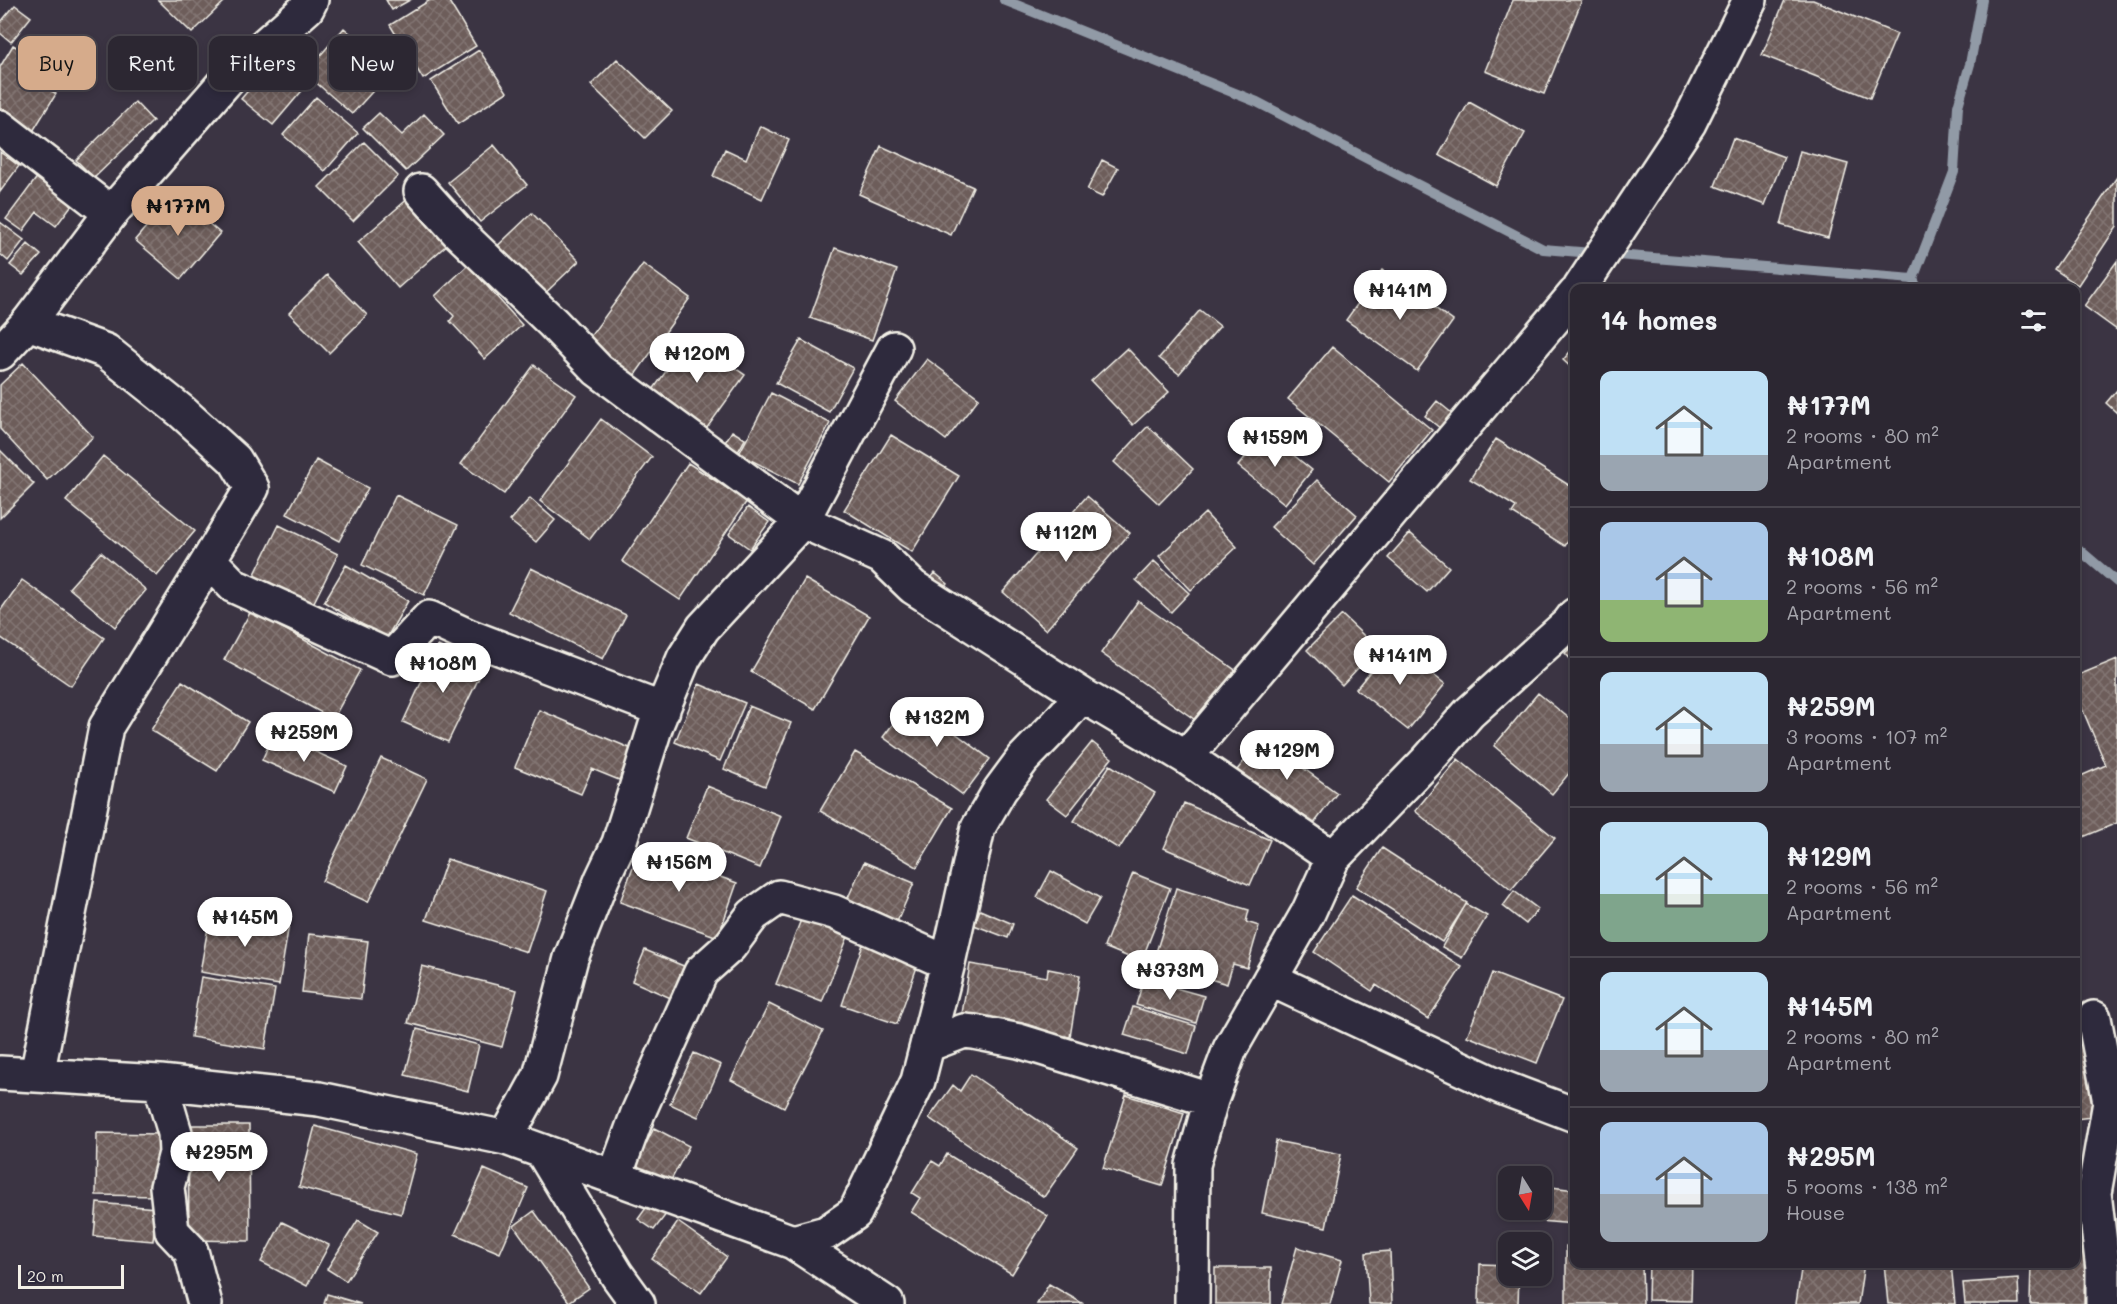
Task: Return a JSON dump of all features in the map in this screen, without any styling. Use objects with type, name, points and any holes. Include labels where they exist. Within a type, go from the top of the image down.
[{"type":"street","points":[[0,353],[28,323],[111,213],[232,74],[307,8],[311,0]]},
{"type":"street","points":[[1583,284],[1689,123],[1750,0]]},
{"type":"street","points":[[0,127],[111,213]]},
{"type":"street","points":[[421,191],[457,231],[553,323],[598,370],[802,521],[882,556],[913,587],[1082,695],[1186,757],[1333,858]]},
{"type":"street","points":[[1186,757],[1570,300]]},
{"type":"street","points":[[28,323],[106,351],[181,411],[235,460],[252,488],[106,727],[37,1075]]},
{"type":"street","points":[[506,1138],[540,1076],[571,958],[602,879],[619,843],[663,710],[684,658],[703,628],[802,521],[894,348]]},
{"type":"street","points":[[209,560],[234,586],[392,658],[429,618],[468,636],[663,710]]},
{"type":"street","points":[[1192,1304],[1193,1165],[1211,1100],[1230,1049],[1308,913],[1333,858],[1427,761],[1469,713],[1570,622]]},
{"type":"street","points":[[793,1242],[826,1233],[855,1213],[918,1081],[948,963],[978,828],[1000,790],[1023,759],[1082,695]]},
{"type":"street","points":[[615,1176],[638,1113],[701,972],[730,946],[753,915],[779,897],[834,912],[948,963]]},
{"type":"street","points":[[1270,979],[1502,1088],[1570,1112]]},
{"type":"street","points":[[2096,1018],[2110,1102],[2094,1193],[2103,1269],[2103,1304]]},
{"type":"street","points":[[927,1045],[964,1031],[974,1032],[1019,1041],[1211,1100]]},
{"type":"street","points":[[0,1073],[160,1082],[319,1099],[506,1138],[793,1242],[887,1304]]},
{"type":"street","points":[[160,1082],[175,1133],[177,1153],[167,1187],[172,1231],[191,1251],[205,1304]]},
{"type":"street","points":[[542,1151],[617,1275],[639,1304]]},
{"type":"building","points":[[158,0],[226,0],[192,33]]},
{"type":"building","points":[[386,0],[410,0],[392,10]]},
{"type":"building","points":[[430,0],[448,0],[476,46],[423,79],[416,68],[416,36],[397,36],[390,25]]},
{"type":"building","points":[[1513,0],[1582,0],[1544,94],[1485,71]]},
{"type":"building","points":[[1785,0],[1813,0],[1897,34],[1870,98],[1762,55]]},
{"type":"building","points":[[15,5],[31,17],[11,42],[0,33],[0,23]]},
{"type":"building","points":[[344,28],[353,36],[337,36]]},
{"type":"building","points":[[13,45],[18,48],[18,90],[50,90],[56,94],[30,136],[0,119],[0,67]]},
{"type":"building","points":[[329,45],[329,90],[374,90],[352,114],[317,83],[317,59]]},
{"type":"building","points":[[479,50],[507,92],[458,124],[431,81]]},
{"type":"building","points":[[617,59],[672,111],[645,138],[591,85]]},
{"type":"building","points":[[249,90],[303,90],[273,125],[241,99]]},
{"type":"building","points":[[316,97],[358,133],[325,171],[283,135]]},
{"type":"building","points":[[135,102],[153,121],[94,178],[76,160]]},
{"type":"building","points":[[1469,102],[1525,133],[1496,186],[1439,155]]},
{"type":"building","points":[[379,113],[402,135],[424,114],[444,135],[406,171],[363,128]]},
{"type":"building","points":[[760,126],[789,140],[762,199],[713,176],[725,149],[746,159]]},
{"type":"building","points":[[1733,138],[1784,157],[1765,205],[1715,186]]},
{"type":"building","points":[[364,142],[398,176],[353,221],[319,187]]},
{"type":"building","points":[[494,145],[527,185],[480,222],[448,182]]},
{"type":"building","points":[[881,146],[973,187],[951,235],[859,194]]},
{"type":"building","points":[[1800,151],[1848,164],[1828,238],[1781,225]]},
{"type":"building","points":[[0,152],[19,166],[0,192]]},
{"type":"building","points":[[1102,160],[1118,168],[1102,197],[1087,190]]},
{"type":"building","points":[[38,176],[74,202],[56,226],[37,212],[23,231],[6,219]]},
{"type":"building","points":[[2117,177],[2117,226],[2079,284],[2054,269]]},
{"type":"building","points":[[174,194],[220,233],[181,279],[135,240]]},
{"type":"building","points":[[410,197],[450,242],[398,288],[358,242]]},
{"type":"building","points":[[532,213],[579,261],[537,301],[490,253]]},
{"type":"building","points":[[0,222],[24,240],[8,261],[0,254]]},
{"type":"building","points":[[28,244],[41,255],[23,275],[10,265]]},
{"type":"building","points":[[835,248],[897,270],[872,340],[810,318]]},
{"type":"building","points":[[2117,261],[2117,330],[2084,306]]},
{"type":"building","points":[[643,264],[690,298],[632,379],[584,345]]},
{"type":"building","points":[[468,265],[522,325],[485,359],[450,321],[454,316],[435,296]]},
{"type":"building","points":[[1382,270],[1453,321],[1417,371],[1346,320]]},
{"type":"building","points":[[327,275],[367,315],[329,353],[289,313]]},
{"type":"building","points":[[1200,310],[1220,326],[1179,374],[1159,358]]},
{"type":"building","points":[[690,337],[745,375],[704,432],[650,394]]},
{"type":"building","points":[[801,340],[853,368],[829,412],[776,383]]},
{"type":"building","points":[[1332,347],[1432,430],[1389,482],[1288,399]]},
{"type":"building","points":[[1127,348],[1169,392],[1133,425],[1091,381]]},
{"type":"building","points":[[1570,352],[1570,366],[1563,360]]},
{"type":"building","points":[[927,359],[979,398],[946,440],[895,401]]},
{"type":"building","points":[[23,363],[93,437],[47,480],[0,429],[0,385]]},
{"type":"building","points":[[534,365],[576,395],[504,494],[461,464]]},
{"type":"building","points":[[2117,390],[2117,413],[2106,403]]},
{"type":"building","points":[[771,393],[830,423],[798,484],[739,454]]},
{"type":"building","points":[[1437,401],[1453,414],[1441,429],[1425,416]]},
{"type":"building","points":[[601,419],[652,457],[590,539],[540,501]]},
{"type":"building","points":[[1148,426],[1193,469],[1159,504],[1114,462]]},
{"type":"building","points":[[732,431],[745,439],[733,461],[719,452]]},
{"type":"building","points":[[1265,432],[1312,470],[1285,504],[1238,466]]},
{"type":"building","points":[[891,435],[959,476],[912,552],[844,510]]},
{"type":"building","points":[[1496,439],[1570,486],[1570,538],[1565,546],[1512,513],[1516,507],[1470,479]]},
{"type":"building","points":[[0,450],[34,484],[0,518]]},
{"type":"building","points":[[103,456],[195,531],[157,576],[66,501]]},
{"type":"building","points":[[316,460],[368,488],[339,541],[287,514]]},
{"type":"building","points":[[688,463],[747,501],[680,600],[622,561]]},
{"type":"building","points":[[1317,480],[1357,515],[1313,565],[1271,527]]},
{"type":"building","points":[[396,495],[458,525],[424,595],[362,565]]},
{"type":"building","points":[[1087,496],[1130,533],[1046,630],[1003,592]]},
{"type":"building","points":[[530,498],[555,520],[536,542],[510,521]]},
{"type":"building","points":[[748,507],[769,522],[750,549],[729,534]]},
{"type":"building","points":[[1205,513],[1237,547],[1191,590],[1159,556]]},
{"type":"building","points":[[279,525],[338,554],[312,606],[254,576]]},
{"type":"building","points":[[1410,533],[1449,567],[1427,592],[1388,558]]},
{"type":"building","points":[[101,552],[146,590],[115,627],[69,588]]},
{"type":"building","points":[[1154,561],[1189,593],[1171,612],[1136,580]]},
{"type":"building","points":[[346,565],[408,601],[386,639],[324,602]]},
{"type":"building","points":[[531,568],[626,615],[603,659],[509,612]]},
{"type":"building","points":[[935,573],[948,584],[938,598],[924,587]]},
{"type":"building","points":[[805,579],[869,616],[815,709],[751,672]]},
{"type":"building","points":[[22,580],[104,638],[71,686],[0,637],[0,611]]},
{"type":"building","points":[[1138,601],[1238,672],[1201,724],[1101,653]]},
{"type":"building","points":[[251,611],[360,670],[333,719],[224,660]]},
{"type":"building","points":[[1342,615],[1377,648],[1342,685],[1307,650]]},
{"type":"building","points":[[1393,643],[1445,684],[1408,730],[1356,689]]},
{"type":"building","points":[[438,646],[484,667],[448,742],[403,722]]},
{"type":"building","points":[[1570,648],[1570,658],[1565,653]]},
{"type":"building","points":[[2117,659],[2117,823],[2080,838],[2080,776],[2106,765],[2080,703],[2080,674]]},
{"type":"building","points":[[182,681],[248,722],[217,771],[151,730]]},
{"type":"building","points":[[699,684],[745,703],[720,761],[675,742]]},
{"type":"building","points":[[1538,693],[1570,719],[1570,772],[1552,794],[1494,746]]},
{"type":"building","points":[[911,700],[990,759],[963,795],[883,737]]},
{"type":"building","points":[[749,706],[791,723],[765,786],[724,769]]},
{"type":"building","points":[[539,710],[632,749],[619,780],[592,769],[581,794],[515,767]]},
{"type":"building","points":[[274,733],[347,766],[335,792],[262,760]]},
{"type":"building","points":[[1262,738],[1337,793],[1313,825],[1237,770]]},
{"type":"building","points":[[1092,742],[1112,758],[1067,815],[1046,799]]},
{"type":"building","points":[[855,752],[952,808],[917,867],[820,811]]},
{"type":"building","points":[[381,758],[427,779],[368,902],[322,881]]},
{"type":"building","points":[[1458,759],[1555,838],[1511,890],[1415,811]]},
{"type":"building","points":[[1110,765],[1155,793],[1119,849],[1074,821]]},
{"type":"building","points":[[707,786],[781,816],[760,868],[686,838]]},
{"type":"building","points":[[1184,803],[1270,840],[1250,885],[1164,848]]},
{"type":"building","points":[[640,848],[737,883],[718,937],[620,902]]},
{"type":"building","points":[[1382,848],[1467,903],[1442,942],[1356,887]]},
{"type":"building","points":[[447,859],[547,891],[527,952],[426,920]]},
{"type":"building","points":[[864,862],[914,883],[893,931],[843,909]]},
{"type":"building","points":[[1051,871],[1100,898],[1085,924],[1037,897]]},
{"type":"building","points":[[1133,873],[1170,888],[1141,962],[1104,947]]},
{"type":"building","points":[[1176,888],[1249,910],[1246,922],[1259,926],[1247,968],[1233,964],[1227,984],[1153,962]]},
{"type":"building","points":[[1514,891],[1538,909],[1526,924],[1503,906]]},
{"type":"building","points":[[1352,895],[1462,967],[1428,1019],[1376,985],[1372,991],[1314,952]]},
{"type":"building","points":[[1466,904],[1487,916],[1462,958],[1442,947]]},
{"type":"building","points":[[980,910],[1013,924],[1008,938],[974,925]]},
{"type":"building","points":[[211,911],[289,924],[279,985],[200,972]]},
{"type":"building","points":[[804,912],[851,929],[822,1002],[776,984]]},
{"type":"building","points":[[309,934],[368,941],[361,999],[302,992]]},
{"type":"building","points":[[863,944],[918,964],[897,1024],[842,1005]]},
{"type":"building","points":[[645,950],[686,967],[673,999],[632,981]]},
{"type":"building","points":[[970,964],[1047,977],[1048,969],[1080,975],[1070,1037],[961,1020]]},
{"type":"building","points":[[422,966],[517,990],[502,1047],[408,1023]]},
{"type":"building","points":[[1492,973],[1562,1000],[1537,1063],[1467,1036]]},
{"type":"building","points":[[201,977],[275,989],[265,1049],[191,1037]]},
{"type":"building","points":[[1144,979],[1204,996],[1196,1023],[1136,1005]]},
{"type":"building","points":[[769,1004],[823,1031],[784,1107],[731,1080]]},
{"type":"building","points":[[1133,1007],[1196,1026],[1188,1054],[1124,1035]]},
{"type":"building","points":[[417,1029],[479,1045],[468,1091],[405,1075]]},
{"type":"building","points":[[2084,1044],[2098,1116],[2080,1118],[2080,1045]]},
{"type":"building","points":[[694,1053],[721,1065],[698,1117],[670,1104]]},
{"type":"building","points":[[971,1074],[1078,1148],[1044,1197],[929,1118],[953,1085],[960,1091]]},
{"type":"building","points":[[1126,1095],[1184,1113],[1162,1186],[1103,1168]]},
{"type":"building","points":[[188,1125],[249,1125],[250,1241],[189,1240]]},
{"type":"building","points":[[315,1126],[417,1154],[401,1214],[299,1187]]},
{"type":"building","points":[[654,1128],[689,1146],[669,1184],[635,1166]]},
{"type":"building","points":[[97,1133],[161,1134],[159,1196],[96,1195]]},
{"type":"building","points":[[1276,1141],[1341,1154],[1326,1227],[1262,1213]]},
{"type":"building","points":[[947,1154],[1048,1216],[1012,1274],[911,1212],[920,1198],[912,1193],[932,1161],[940,1166]]},
{"type":"building","points":[[484,1169],[528,1188],[500,1253],[455,1234]]},
{"type":"building","points":[[1552,1187],[1570,1189],[1570,1224],[1539,1221],[1552,1220]]},
{"type":"building","points":[[651,1201],[667,1213],[654,1230],[638,1219]]},
{"type":"building","points":[[97,1203],[156,1208],[153,1241],[94,1236]]},
{"type":"building","points":[[534,1211],[589,1288],[569,1302],[514,1226]]},
{"type":"building","points":[[358,1220],[378,1232],[346,1281],[327,1269]]},
{"type":"building","points":[[282,1222],[329,1245],[307,1286],[261,1262]]},
{"type":"building","points":[[678,1222],[727,1257],[701,1293],[652,1259]]},
{"type":"building","points":[[1566,1246],[1570,1246],[1570,1268],[1642,1268],[1643,1304],[1566,1304]]},
{"type":"building","points":[[2080,1246],[2085,1246],[2084,1304],[2030,1304],[2031,1268],[2080,1268]]},
{"type":"building","points":[[1297,1247],[1342,1260],[1330,1304],[1281,1304]]},
{"type":"building","points":[[1390,1251],[1392,1304],[1369,1304],[1366,1253]]},
{"type":"building","points":[[1480,1264],[1498,1265],[1498,1286],[1519,1286],[1518,1304],[1479,1304]]},
{"type":"building","points":[[1215,1268],[1271,1268],[1271,1304],[1215,1304]]},
{"type":"building","points":[[1649,1268],[1692,1268],[1691,1301],[1648,1300]]},
{"type":"building","points":[[1801,1268],[1863,1268],[1858,1304],[1796,1304]]},
{"type":"building","points":[[1884,1268],[1951,1268],[1955,1304],[1888,1304]]},
{"type":"building","points":[[2018,1279],[2019,1304],[1965,1304],[1963,1283]]},
{"type":"building","points":[[1049,1284],[1082,1303],[1037,1304]]},
{"type":"building","points":[[327,1294],[361,1304],[324,1304]]},
{"type":"waterway","points":[[1004,0],[1257,102],[1543,249],[1913,279]]},
{"type":"waterway","points":[[1915,284],[1913,279],[1954,172],[1958,106],[1970,64],[1982,0]]},
{"type":"waterway","points":[[2080,550],[2117,582]]}]
